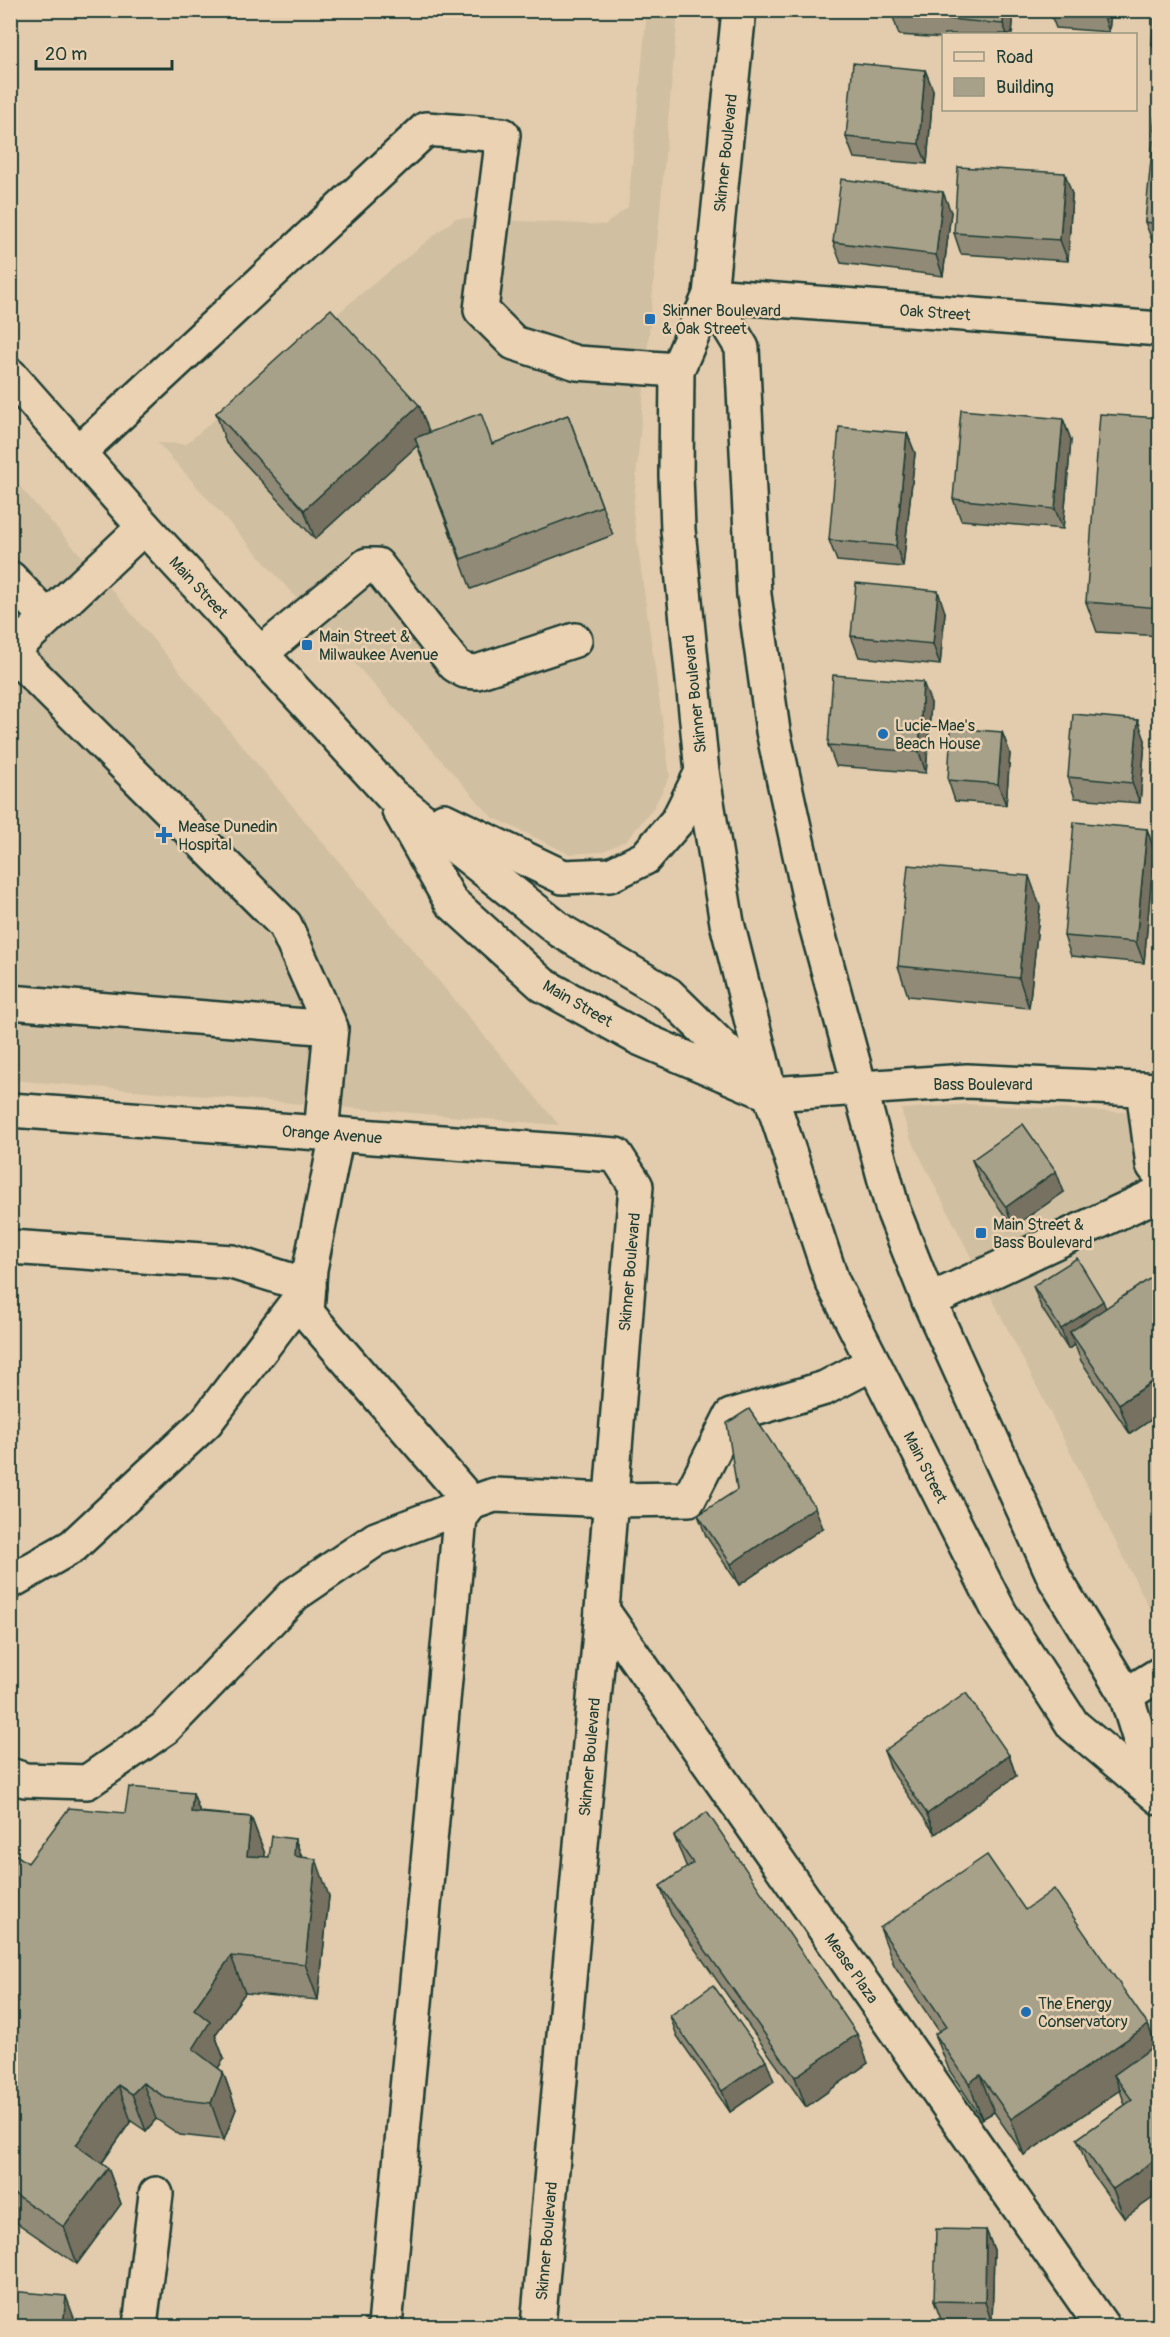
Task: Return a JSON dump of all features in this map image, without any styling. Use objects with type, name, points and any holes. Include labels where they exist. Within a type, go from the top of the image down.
[{"type":"street","name":"Skinner Boulevard","points":[[739,10],[711,295],[677,370],[676,475],[678,530],[702,772],[727,923],[770,1094]]},
{"type":"street","points":[[78,453],[426,129],[502,135],[481,310],[514,343],[577,363],[677,370]]},
{"type":"street","name":"Oak Street","points":[[711,295],[1160,329]]},
{"type":"street","points":[[711,295],[742,348],[754,595],[773,731],[813,914],[860,1089]]},
{"type":"street","name":"Main Street","points":[[10,375],[144,528],[391,795],[561,931],[668,994],[770,1094],[832,1281],[1000,1613],[1073,1725],[1158,1796]]},
{"type":"street","points":[[144,528],[11,652],[285,926],[331,1028],[329,1134],[310,1269],[307,1312],[471,1503]]},
{"type":"street","points":[[260,654],[367,565],[377,566],[447,656],[465,671],[477,672],[575,640]]},
{"type":"street","points":[[10,578],[47,618]]},
{"type":"street","points":[[391,795],[563,877],[610,875],[645,858],[678,820],[702,772]]},
{"type":"street","name":"Main Street","points":[[391,795],[452,902],[543,985],[639,1038],[770,1094]]},
{"type":"street","points":[[17,996],[331,1028]]},
{"type":"street","name":"Bass Boulevard","points":[[770,1094],[967,1081],[1151,1089]]},
{"type":"street","name":"Main Street","points":[[860,1089],[894,1210],[929,1301],[1055,1579],[1126,1695],[1158,1796]]},
{"type":"street","points":[[1151,1089],[1153,1165],[1160,1174]]},
{"type":"street","name":"Orange Avenue","points":[[10,1110],[616,1155],[636,1186]]},
{"type":"street","name":"Skinner Boulevard","points":[[538,2326],[602,1610],[636,1186]]},
{"type":"street","points":[[929,1301],[1160,1193]]},
{"type":"street","points":[[10,1247],[232,1262],[309,1286]]},
{"type":"street","points":[[10,1582],[73,1546],[206,1422],[309,1286]]},
{"type":"street","points":[[10,1775],[25,1780],[87,1782],[165,1728],[295,1594],[376,1539],[494,1495],[611,1500],[689,1499],[731,1416],[825,1388],[873,1363]]},
{"type":"street","points":[[385,2326],[460,1518],[471,1503]]},
{"type":"street","name":"Mease Plaza","points":[[602,1610],[1102,2326]]},
{"type":"street","points":[[1126,1695],[1160,1674]]},
{"type":"street","points":[[140,2326],[156,2194]]},
{"type":"shaded area","points":[[647,11],[678,11],[633,512],[670,776],[654,807],[627,840],[602,852],[569,854],[492,817],[158,443],[186,444],[356,298],[456,218],[605,225],[628,207]]},
{"type":"shaded area","name":"Mease Dunedin Hospital","points":[[10,476],[112,590],[559,1125],[11,1080]]},
{"type":"shaded area","points":[[968,1104],[1159,1114],[1159,1627],[910,1137],[901,1109]]},
{"type":"building","points":[[892,10],[1004,10],[1003,24],[892,14]]},
{"type":"building","points":[[1154,10],[1160,10],[1160,45],[1152,44]]},
{"type":"building","points":[[853,63],[925,70],[919,144],[846,137]]},
{"type":"building","points":[[1155,117],[1160,117],[1160,224],[1145,222]]},
{"type":"building","points":[[958,167],[1065,173],[1060,240],[954,233]]},
{"type":"building","points":[[841,179],[943,192],[936,255],[833,242]]},
{"type":"building","points":[[331,309],[419,405],[304,510],[216,413]]},
{"type":"building","points":[[961,410],[1063,419],[1055,509],[953,499]]},
{"type":"building","points":[[481,413],[492,444],[568,415],[602,506],[461,559],[415,438]]},
{"type":"building","points":[[1100,414],[1160,418],[1160,608],[1086,602]]},
{"type":"building","points":[[839,427],[907,433],[896,546],[829,540]]},
{"type":"building","points":[[856,583],[938,591],[933,644],[851,636]]},
{"type":"building","name":"Lucie-Mae's Beach House","points":[[833,675],[923,682],[919,752],[828,745]]},
{"type":"building","points":[[1073,714],[1138,720],[1132,783],[1068,777]]},
{"type":"building","points":[[951,728],[1002,732],[998,784],[948,780]]},
{"type":"building","points":[[1074,822],[1147,829],[1136,942],[1064,936]]},
{"type":"building","points":[[908,865],[1029,876],[1019,978],[898,966]]},
{"type":"building","points":[[1023,1124],[1056,1171],[1006,1207],[972,1160]]},
{"type":"building","points":[[1077,1258],[1103,1301],[1061,1329],[1033,1286]]},
{"type":"building","points":[[1160,1272],[1160,1377],[1119,1404],[1070,1332]]},
{"type":"building","points":[[1160,1390],[1160,1409],[1151,1396]]},
{"type":"building","points":[[749,1409],[815,1507],[731,1564],[698,1515],[737,1490],[727,1423]]},
{"type":"building","points":[[966,1693],[1009,1755],[927,1814],[884,1751]]},
{"type":"building","points":[[129,1787],[193,1793],[191,1812],[251,1817],[247,1856],[269,1857],[272,1836],[295,1839],[294,1856],[316,1859],[305,1964],[231,1956],[194,2009],[210,2022],[193,2049],[223,2072],[211,2103],[166,2098],[143,2083],[132,2094],[118,2085],[76,2145],[108,2168],[64,2227],[10,2191],[10,1851],[28,1863],[69,1808],[125,1813]]},
{"type":"building","points":[[707,1812],[857,2034],[795,2077],[660,1886],[693,1863],[674,1836]]},
{"type":"building","name":"The Energy Conservatory","points":[[987,1855],[1025,1910],[1054,1889],[1148,2025],[1011,2119],[980,2075],[969,2083],[935,2034],[947,2026],[880,1928]]},
{"type":"building","points":[[713,1985],[766,2060],[722,2091],[670,2016]]},
{"type":"building","points":[[1160,2042],[1160,2156],[1113,2189],[1077,2139],[1132,2100],[1114,2075]]},
{"type":"building","points":[[936,2229],[986,2230],[985,2302],[934,2301]]},
{"type":"building","points":[[10,2291],[66,2296],[63,2326],[10,2326]]},
{"type":"place","name":"Skinner Boulevard & Oak Street","points":[[650,319]]},
{"type":"place","name":"Main Street & Milwaukee Avenue","points":[[307,645]]},
{"type":"place","name":"Lucie-Mae's Beach House","points":[[883,734]]},
{"type":"place","name":"Mease Dunedin Hospital","points":[[164,835]]},
{"type":"place","name":"Main Street & Bass Boulevard","points":[[981,1233]]},
{"type":"place","name":"The Energy Conservatory","points":[[1026,2012]]}]
